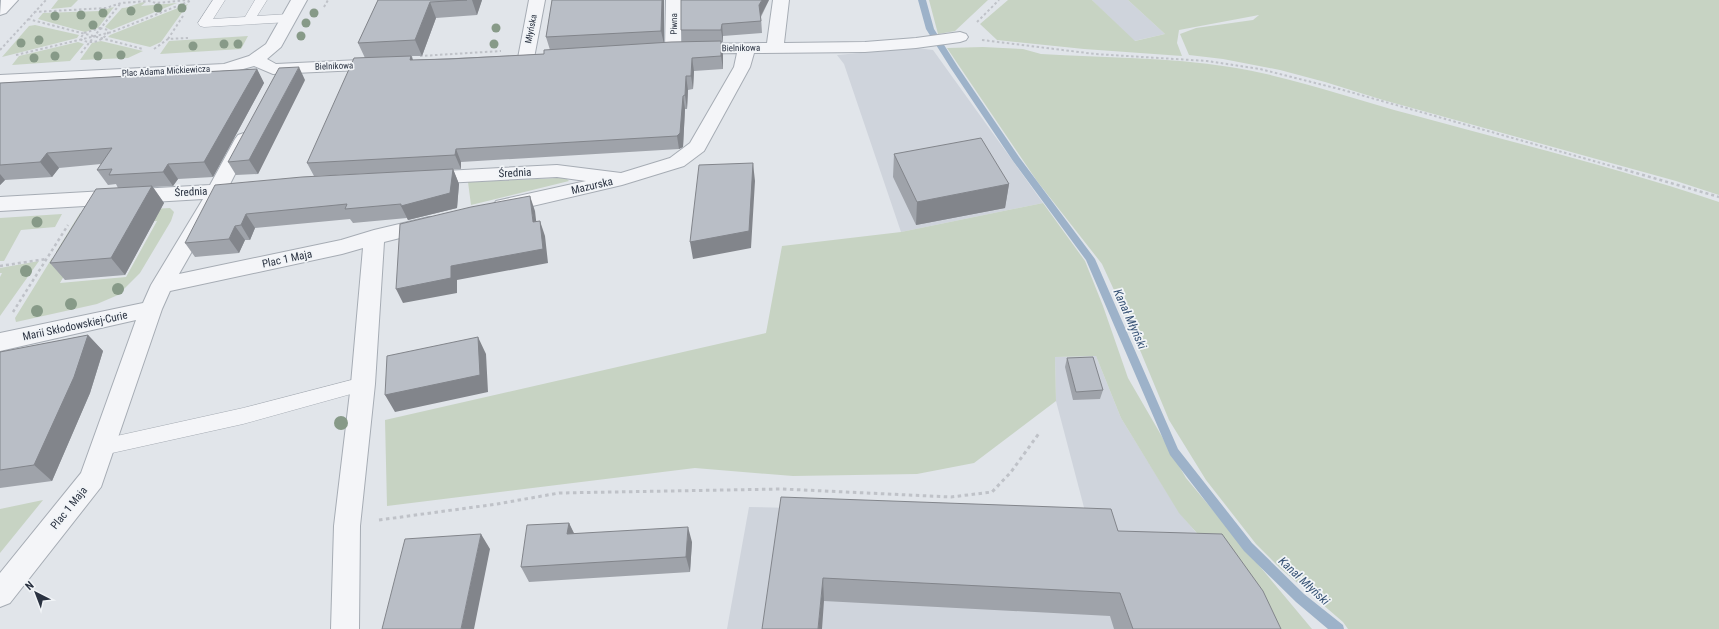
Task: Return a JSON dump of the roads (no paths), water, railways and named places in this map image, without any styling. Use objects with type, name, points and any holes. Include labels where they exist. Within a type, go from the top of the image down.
[{"type":"street","points":[[0,10],[10,0]]},
{"type":"street","name":"Plac Adama Mickiewicza","points":[[0,80],[225,68],[254,60],[273,48],[299,0]]},
{"type":"street","name":"Młyńska","points":[[519,56],[537,0]]},
{"type":"street","name":"Piwna","points":[[667,49],[674,0]]},
{"type":"street","points":[[775,48],[780,0]]},
{"type":"street","name":"Bielnikowa","points":[[667,49],[865,46],[916,43],[960,37]]},
{"type":"street","name":"Mazurska","points":[[490,209],[622,179],[677,162],[697,147],[742,67],[747,48]]},
{"type":"street","name":"Bielnikowa","points":[[254,60],[273,69],[393,63]]},
{"type":"street","points":[[275,84],[283,68]]},
{"type":"street","points":[[162,285],[201,220],[253,124]]},
{"type":"street","name":"Średnia","points":[[406,179],[558,171],[622,179]]},
{"type":"street","name":"Średnia","points":[[0,204],[258,188]]},
{"type":"street","points":[[345,629],[347,526],[363,384],[374,237],[443,220]]},
{"type":"street","name":"Plac 1 Maja","points":[[0,594],[92,479],[151,309],[162,285],[342,247],[374,237]]},
{"type":"street","name":"Marii Skłodowskiej-Curie","points":[[0,342],[151,309]]},
{"type":"lane","points":[[219,0],[204,23],[289,18]]},
{"type":"lane","points":[[249,20],[261,0]]},
{"type":"lane","points":[[103,447],[243,416],[363,384]]},
{"type":"waterway","name":"Kanał Młyński","points":[[922,0],[930,29],[954,67],[1016,159],[1090,259],[1174,452],[1248,547],[1300,598],[1338,629]]}]
